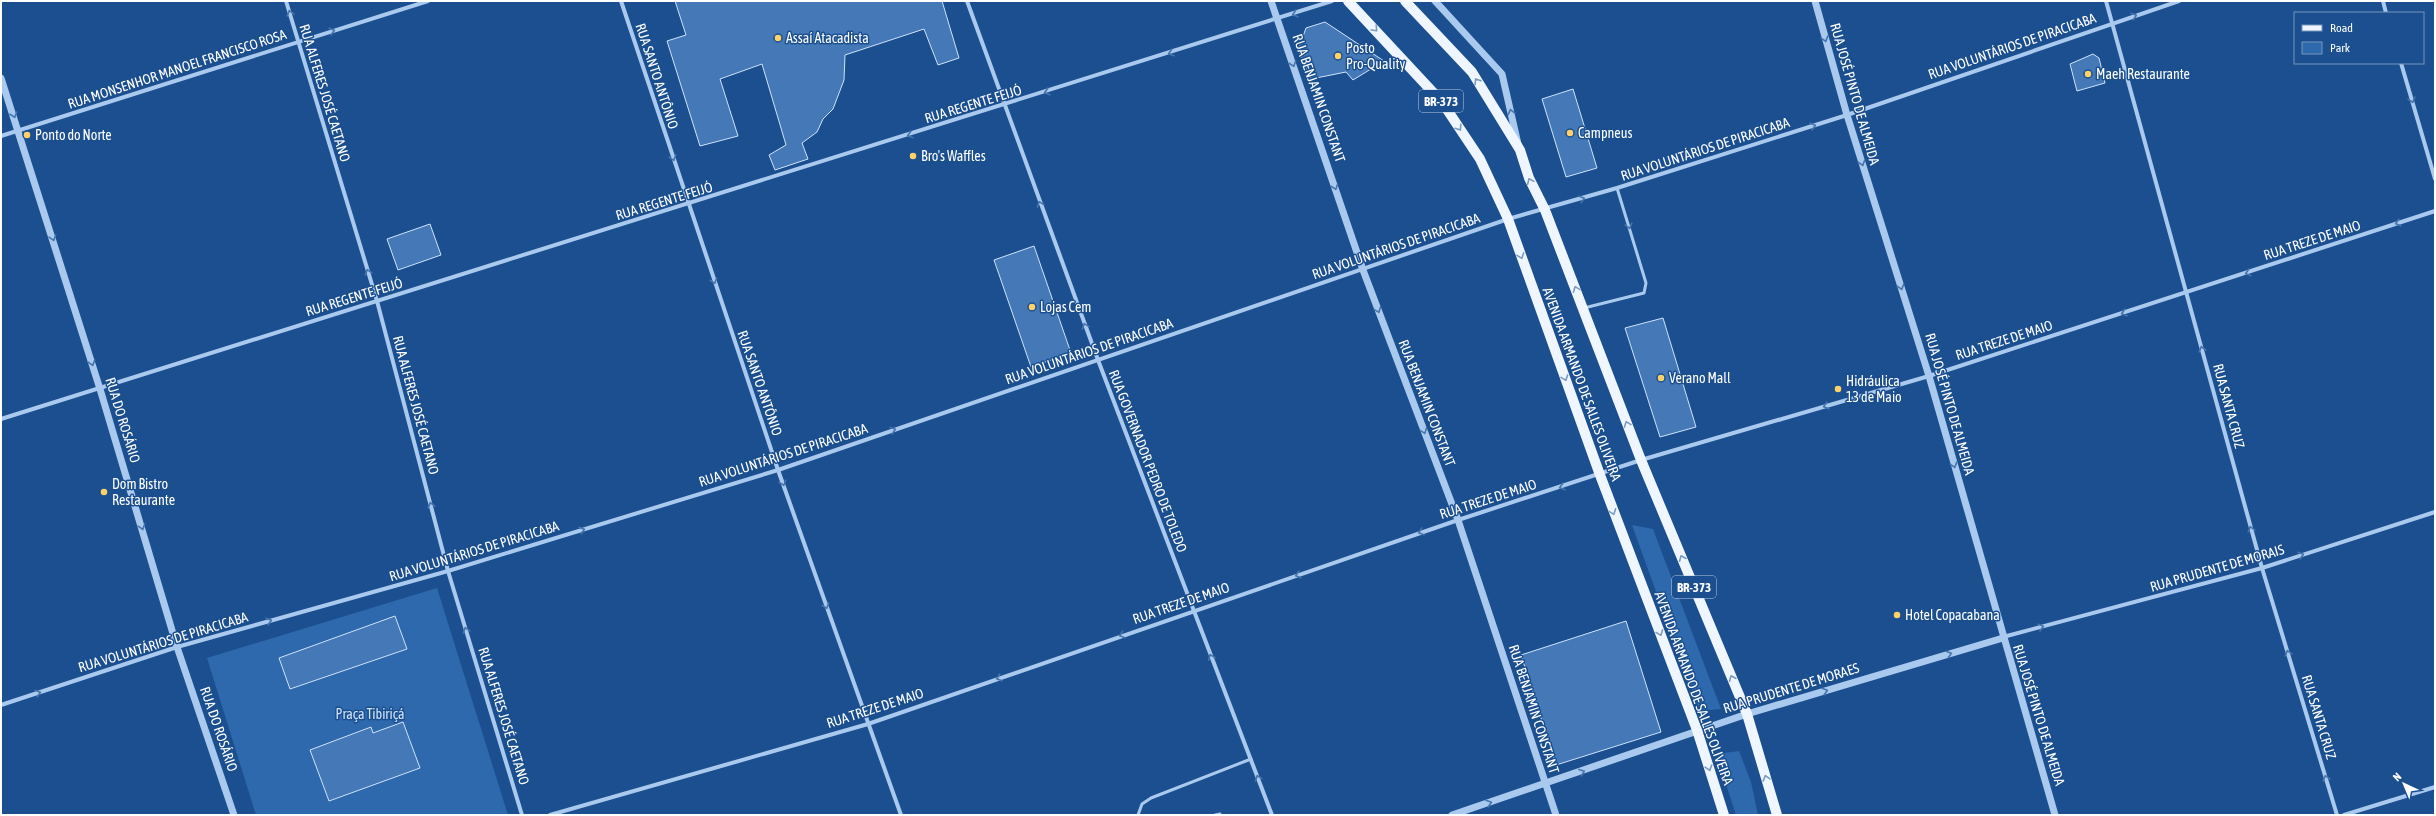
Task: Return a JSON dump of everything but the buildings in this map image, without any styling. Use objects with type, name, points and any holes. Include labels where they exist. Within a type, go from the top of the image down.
[{"type":"main road","name":"AVENIDA ARMANDO DE SALLES OLIVEIRA","points":[[1348,1],[1442,102],[1480,159],[1508,219],[1600,475],[1697,730],[1724,815]]},
{"type":"main road","name":"AVENIDA ARMANDO DE SALLES OLIVEIRA","points":[[1405,1],[1472,72],[1520,150],[1529,178],[1545,210],[1641,460],[1747,714],[1777,815]]},
{"type":"street","name":"RUA ALFERES JOSÉ CAETANO","points":[[286,1],[377,301],[448,571],[522,815]]},
{"type":"street","name":"RUA MONSENHOR MANOEL FRANCISCO ROSA","points":[[1,136],[428,1]]},
{"type":"street","name":"RUA SANTO ANTÔNIO","points":[[621,1],[688,205],[778,470],[901,815]]},
{"type":"street","name":"RUA GOVERNADOR PEDRO DE TOLEDO","points":[[967,1],[1003,106],[1192,611],[1272,815]]},
{"type":"street","name":"RUA BENJAMIN CONSTANT","points":[[1271,1],[1363,270],[1458,520],[1556,815]]},
{"type":"street","name":"RUA REGENTE FEIJÓ","points":[[1,419],[1278,20],[1332,1]]},
{"type":"street","points":[[1436,1],[1502,74],[1520,150]]},
{"type":"street","name":"RUA JOSÉ PINTO DE ALMEIDA","points":[[1815,1],[1847,115],[1929,376],[2055,815]]},
{"type":"street","name":"RUA SANTA CRUZ","points":[[2106,1],[2262,568],[2338,815]]},
{"type":"street","name":"RUA VOLUNTÁRIOS DE PIRACICABA","points":[[1,705],[177,647],[448,571],[778,470],[1508,219],[1545,210],[1618,188],[1847,115],[2112,23],[2180,1]]},
{"type":"street","points":[[2383,1],[2386,12]]},
{"type":"street","points":[[2401,64],[2435,179]]},
{"type":"street","name":"RUA DO ROSÁRIO","points":[[1,78],[100,388],[177,647],[234,815]]},
{"type":"street","name":"RUA TREZE DE MAIO","points":[[550,815],[868,724],[1458,520],[1600,475],[1641,460],[1929,376],[2186,294],[2435,211]]},
{"type":"street","name":"RUA PRUDENTE DE MORAIS","points":[[2003,638],[2262,568],[2435,512]]},
{"type":"street","name":"RUA PRUDENTE DE MORAES","points":[[1452,815],[1545,785],[1697,730],[2003,638]]},
{"type":"street","points":[[2344,815],[2435,787]]},
{"type":"lane","points":[[1583,308],[1644,292],[1646,283],[1618,188]]},
{"type":"lane","points":[[1138,815],[1142,804],[1151,798],[1251,759]]},
{"type":"lane","points":[[1215,815],[1220,814]]},
{"type":"green space","points":[[1632,525],[1653,529],[1721,709],[1699,711]]},
{"type":"green space","name":"Praça Tibiriçá","points":[[437,588],[508,815],[256,815],[207,658]]},
{"type":"green space","points":[[1739,751],[1751,782],[1758,815],[1736,815],[1716,754]]},
{"type":"place","name":"Assaí Atacadista","points":[[778,38]]},
{"type":"place","name":"Posto Pro-Quality","points":[[1338,56]]},
{"type":"place","name":"Maeh Restaurante","points":[[2088,74]]},
{"type":"place","name":"Campneus","points":[[1570,133]]},
{"type":"place","name":"Ponto do Norte","points":[[27,135]]},
{"type":"place","name":"Bro's Waffles","points":[[913,156]]},
{"type":"place","name":"Lojas Cem","points":[[1032,307]]},
{"type":"place","name":"Verano Mall","points":[[1661,378]]},
{"type":"place","name":"Hidráulica 13 de Maio","points":[[1838,389]]},
{"type":"place","name":"Dom Bistro Restaurante","points":[[104,492]]},
{"type":"place","name":"Hotel Copacabana","points":[[1897,615]]}]
